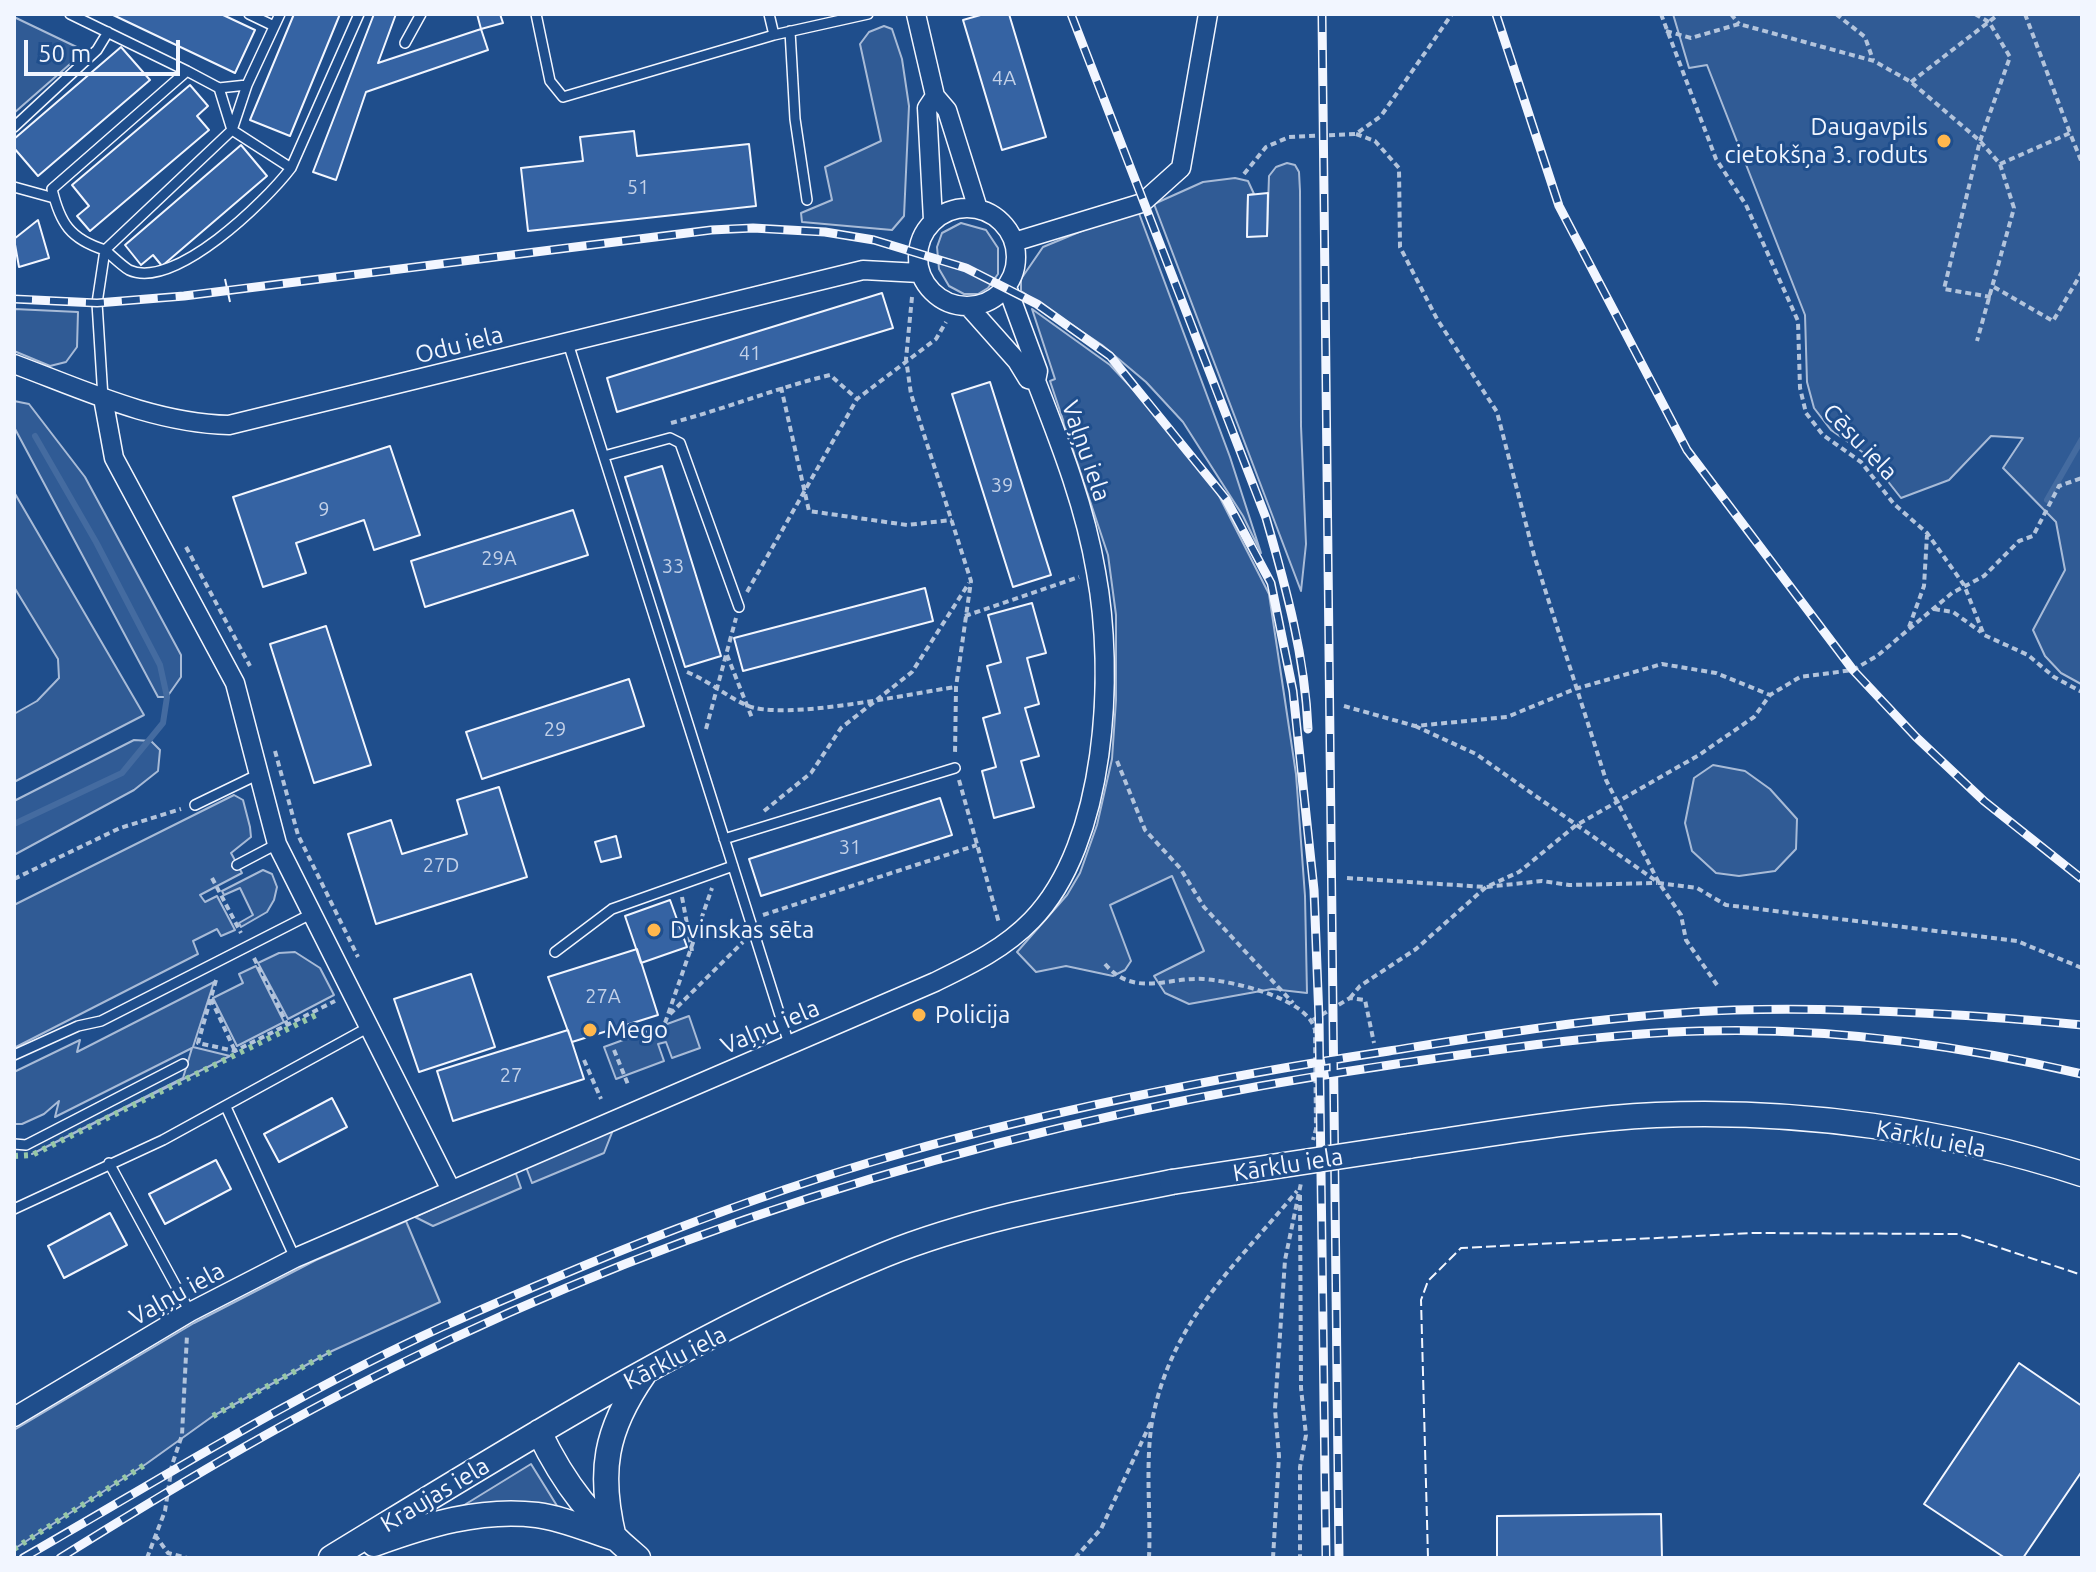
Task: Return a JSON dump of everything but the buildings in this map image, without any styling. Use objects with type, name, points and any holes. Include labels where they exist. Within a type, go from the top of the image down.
[{"type":"street","points":[[916,14],[935,96],[947,110],[978,209]]},
{"type":"street","points":[[1014,242],[1142,203],[1181,168],[1208,14]]},
{"type":"street","points":[[933,220],[927,108],[935,96]]},
{"type":"street","points":[[978,209],[994,215],[1006,227],[1014,242],[1017,258],[1007,287],[983,304],[969,307],[939,298],[920,273],[920,240],[933,220],[947,211],[978,209]]},
{"type":"street","name":"Odu iela","points":[[14,364],[103,398],[195,424],[229,425],[863,270],[920,273]]},
{"type":"street","points":[[969,307],[1017,361],[1028,379],[1036,381],[1038,371],[1007,287]]},
{"type":"street","name":"Vaļņu iela","points":[[14,1417],[190,1312],[295,1258],[974,963],[1013,939],[1034,918],[1067,870],[1083,830],[1101,731],[1104,659],[1097,573],[1061,445],[1036,381]]},
{"type":"street","points":[[103,398],[114,458],[235,683],[277,844],[451,1190]]},
{"type":"street","name":"Kārklu iela","points":[[539,1432],[646,1371],[885,1255],[958,1230],[1055,1205],[1172,1182],[1533,1128],[1656,1115],[1757,1116],[1863,1125],[1957,1141],[2082,1174]]},
{"type":"street","points":[[614,1538],[605,1501],[604,1473],[612,1431],[626,1400],[646,1371]]},
{"type":"street","points":[[539,1432],[560,1476],[588,1513],[638,1558]]},
{"type":"street","name":"Kraujas iela","points":[[331,1558],[539,1432]]},
{"type":"street","points":[[338,1558],[431,1523],[507,1514],[539,1515],[614,1538]]},
{"type":"lane","points":[[70,14],[219,88],[247,85]]},
{"type":"lane","points":[[249,14],[274,26]]},
{"type":"lane","points":[[103,398],[97,303],[105,250],[232,130],[247,85],[280,14]]},
{"type":"lane","points":[[187,71],[52,189],[59,219],[86,244],[105,250],[130,270],[159,272],[175,268],[248,213],[291,168],[359,14]]},
{"type":"lane","points":[[405,43],[421,14]]},
{"type":"lane","points":[[536,14],[550,81],[563,97],[774,35],[868,14]]},
{"type":"lane","points":[[769,14],[774,35]]},
{"type":"lane","points":[[790,31],[795,119],[807,200]]},
{"type":"lane","points":[[14,127],[97,50],[108,32]]},
{"type":"lane","points":[[219,88],[232,130],[291,168]]},
{"type":"lane","points":[[14,187],[54,198]]},
{"type":"lane","points":[[568,343],[789,1044]]},
{"type":"lane","points":[[604,456],[670,438],[680,443],[739,607]]},
{"type":"lane","points":[[724,839],[955,768]]},
{"type":"lane","points":[[195,805],[259,774]]},
{"type":"lane","points":[[237,865],[277,844]]},
{"type":"lane","points":[[555,952],[612,909],[733,866]]},
{"type":"lane","points":[[14,1055],[78,1026],[101,1021],[311,914]]},
{"type":"lane","points":[[14,1209],[226,1107],[369,1027]]},
{"type":"lane","points":[[14,1144],[26,1145],[183,1064]]},
{"type":"lane","points":[[226,1107],[295,1258]]},
{"type":"lane","points":[[109,1163],[190,1312]]},
{"type":"path","points":[[1356,134],[1381,116],[1452,14]]},
{"type":"path","name":"Cēsu iela","points":[[1661,14],[1716,159],[1746,205],[1798,321],[1800,388],[1806,413],[1823,435],[1861,462],[1894,504],[1927,533],[1964,585],[1984,635]]},
{"type":"path","points":[[1731,14],[1739,24]]},
{"type":"path","points":[[1836,14],[1865,37],[1874,61]]},
{"type":"path","points":[[1975,14],[1989,22],[2010,57],[1980,141],[1944,289],[1991,297]]},
{"type":"path","points":[[1911,82],[1999,14]]},
{"type":"path","points":[[2025,14],[2082,163]]},
{"type":"path","points":[[1666,31],[1691,38],[1739,24],[1874,61],[1911,82],[1980,141],[2000,164],[2014,208],[1977,341]]},
{"type":"path","points":[[2000,164],[2070,133]]},
{"type":"path","points":[[1244,174],[1266,147],[1289,137],[1356,134],[1375,141],[1399,168],[1400,247],[1437,319],[1497,412],[1534,555],[1606,780],[1659,883],[1681,915],[1686,940],[1717,985]]},
{"type":"path","points":[[1994,287],[2053,321],[2082,272]]},
{"type":"path","points":[[912,297],[906,359],[911,394],[971,581],[956,687],[955,768],[999,923]]},
{"type":"path","points":[[699,758],[739,607],[857,399],[936,339],[946,322]]},
{"type":"path","points":[[670,438],[670,424],[727,408],[781,387],[830,375],[857,399]]},
{"type":"path","points":[[781,387],[809,511],[907,525],[952,520]]},
{"type":"path","points":[[1313,1020],[1350,998],[1360,986],[1416,949],[1486,887],[1519,872],[1575,826],[1618,803],[1754,717],[1770,695],[1800,677],[1853,670],[1877,656],[1964,585],[1984,576],[2019,541],[2033,536],[2059,486],[2082,478]]},
{"type":"path","points":[[1909,627],[1924,586],[1927,533]]},
{"type":"path","points":[[182,541],[255,677]]},
{"type":"path","points":[[965,616],[1079,577]]},
{"type":"path","points":[[748,831],[769,806],[811,773],[841,728],[912,672],[971,581]]},
{"type":"path","points":[[1934,609],[1953,612],[1984,635],[2028,655],[2054,677],[2082,692]]},
{"type":"path","points":[[726,652],[752,718]]},
{"type":"path","points":[[1415,726],[1507,717],[1575,689],[1662,664],[1716,673],[1770,695]]},
{"type":"path","points":[[670,665],[717,685],[747,706],[809,710],[956,687]]},
{"type":"path","points":[[1344,706],[1415,726],[1476,754],[1659,883]]},
{"type":"path","points":[[1101,731],[1123,772],[1145,830],[1180,868],[1204,907],[1295,1005],[1313,1020],[1316,1129],[1312,1144]]},
{"type":"path","points":[[272,741],[298,835],[360,962]]},
{"type":"path","points":[[14,879],[120,828],[195,805]]},
{"type":"path","points":[[749,919],[977,845]]},
{"type":"path","points":[[665,1023],[692,953],[718,871]]},
{"type":"path","points":[[212,878],[287,1024]]},
{"type":"path","points":[[1347,878],[1486,887],[1542,881],[1569,885],[1659,883],[1697,888],[1726,905],[2017,941],[2082,968]]},
{"type":"path","points":[[679,883],[692,953]]},
{"type":"path","points":[[668,1015],[753,931]]},
{"type":"path","points":[[222,959],[198,1043],[235,1051],[351,993]]},
{"type":"path","points":[[1105,964],[1116,976],[1147,984],[1163,985],[1201,979],[1266,994],[1295,1005]]},
{"type":"path","points":[[1350,998],[1365,1000],[1374,1043]]},
{"type":"path","points":[[211,999],[235,1051]]},
{"type":"path","points":[[614,1050],[629,1087]]},
{"type":"path","points":[[584,1060],[601,1099]]},
{"type":"path","points":[[1273,1558],[1279,1456],[1275,1409],[1285,1260],[1303,1174]]},
{"type":"path","points":[[1149,1558],[1154,1416],[1166,1368],[1201,1303],[1299,1189]]},
{"type":"path","points":[[1299,1189],[1301,1388],[1306,1435],[1300,1467],[1300,1558]]},
{"type":"path","points":[[147,1558],[165,1511],[172,1465],[182,1435],[183,1375],[190,1312]]},
{"type":"path","points":[[1075,1558],[1101,1529],[1120,1482],[1154,1416]]},
{"type":"path","points":[[155,1535],[170,1556],[187,1558]]},
{"type":"shaded area","points":[[1673,14],[2082,14],[2081,684],[2061,673],[2045,656],[2033,630],[2065,570],[2056,522],[2003,468],[2023,438],[1991,436],[1949,480],[1901,498],[1868,456],[1831,430],[1814,408],[1807,382],[1805,315],[1707,65],[1689,68]]},
{"type":"shaded area","points":[[14,17],[85,51],[14,113]]},
{"type":"shaded area","points":[[884,26],[892,29],[902,59],[909,106],[904,216],[892,230],[802,222],[801,213],[832,200],[825,167],[881,141],[860,44],[869,32]]},
{"type":"shaded area","points":[[1287,163],[1295,165],[1299,172],[1300,191],[1301,426],[1306,544],[1301,591],[1154,204],[1203,182],[1235,178],[1248,181],[1254,194],[1248,195],[1247,236],[1267,236],[1269,176],[1276,167]]},
{"type":"shaded area","points":[[1137,208],[1230,457],[1261,553],[1243,516],[1183,422],[1146,382],[1102,345],[1021,291],[1021,279],[1043,247]]},
{"type":"shaded area","points":[[961,223],[986,230],[998,248],[998,274],[988,288],[978,294],[964,294],[949,286],[939,269],[937,247],[942,233]]},
{"type":"shaded area","points":[[14,309],[78,312],[77,347],[66,362],[50,366],[14,351]]},
{"type":"shaded area","points":[[1032,309],[1110,365],[1175,434],[1212,482],[1269,594],[1296,774],[1305,896],[1307,993],[1272,989],[1189,1004],[1165,993],[1154,976],[1204,951],[1172,876],[1110,905],[1131,961],[1125,970],[1113,976],[1066,966],[1036,972],[1017,952],[1067,895],[1080,873],[1097,825],[1112,759],[1116,700],[1116,615],[1108,555],[1050,381],[1055,379]]},
{"type":"shaded area","points":[[14,401],[29,404],[85,477],[181,655],[181,677],[167,697],[158,697],[14,427]]},
{"type":"shaded area","points":[[14,492],[144,715],[14,782],[14,714],[37,701],[59,678],[58,659],[14,587]]},
{"type":"shaded area","points":[[134,740],[151,741],[160,750],[158,771],[134,790],[14,855],[14,801]]},
{"type":"shaded area","points":[[1713,765],[1745,771],[1770,789],[1797,819],[1796,849],[1775,871],[1739,876],[1716,873],[1692,851],[1685,823],[1694,778]]},
{"type":"shaded area","points":[[234,795],[243,800],[250,827],[251,837],[231,853],[242,873],[200,895],[205,902],[217,896],[235,930],[221,936],[217,929],[193,941],[198,954],[14,1048],[14,905]]},
{"type":"shaded area","points":[[263,870],[272,874],[277,887],[274,900],[267,912],[241,927],[239,923],[253,915],[240,888],[224,895],[222,891]]},
{"type":"shaded area","points":[[295,952],[320,968],[334,995],[288,1019],[258,963],[279,953]]},
{"type":"shaded area","points":[[256,966],[284,1022],[237,1046],[213,998],[243,983],[239,974]]},
{"type":"shaded area","points":[[214,982],[193,1047],[230,1056],[32,1154],[183,1078],[192,1048],[55,1117],[59,1101],[44,1114],[22,1124],[14,1124],[14,1072],[80,1040],[77,1052]]},
{"type":"shaded area","points":[[689,1016],[700,1048],[672,1058],[666,1042],[658,1044],[664,1061],[616,1079],[604,1047]]},
{"type":"shaded area","points":[[613,1130],[604,1153],[532,1183],[526,1167]]},
{"type":"shaded area","points":[[515,1171],[521,1188],[433,1226],[415,1217]]},
{"type":"shaded area","points":[[406,1221],[440,1302],[332,1351],[213,1416],[146,1464],[14,1549],[14,1430],[194,1323],[316,1260]]},
{"type":"shaded area","points":[[531,1464],[559,1509],[461,1507]]},
{"type":"waterway","points":[[14,824],[122,773],[163,723],[167,697],[160,665],[96,542],[35,436]]},
{"type":"waterway","points":[[2047,500],[2082,439]]},
{"type":"railway","points":[[1071,14],[1266,518],[1299,649],[1308,729]]},
{"type":"railway","points":[[1322,14],[1339,1558]]},
{"type":"railway","points":[[1496,14],[1559,206],[1687,450],[1853,670],[1916,737],[1984,801],[2082,879]]},
{"type":"railway","points":[[14,299],[97,303],[184,296],[711,230],[753,228],[825,232],[874,240],[966,268],[1037,304],[1110,356],[1226,499],[1271,583],[1293,691],[1314,890],[1319,1019],[1326,1558]]},
{"type":"railway","points":[[23,1558],[282,1408],[442,1327],[554,1278],[725,1211],[841,1171],[960,1137],[1081,1108],[1265,1071],[1604,1020],[1734,1010],[1821,1010],[1952,1015],[2082,1025]]},
{"type":"railway","points":[[60,1558],[183,1483],[394,1367],[514,1311],[636,1260],[886,1174],[1142,1109],[1403,1063],[1589,1039],[1700,1031],[1796,1032],[1892,1040],[1988,1054],[2082,1074]]},
{"type":"hedge","points":[[14,1156],[32,1155],[318,1014]]},
{"type":"hedge","points":[[213,1416],[332,1351]]},
{"type":"hedge","points":[[14,1549],[146,1464]]},
{"type":"fence","points":[[225,279],[230,302]]},
{"type":"fence","points":[[1428,1558],[1421,1300],[1428,1281],[1461,1248],[1754,1233],[1958,1234],[2082,1275]]},
{"type":"place","name":"Daugavpils cietokšņa 3. roduts","points":[[1944,141]]},
{"type":"place","name":"Dvinskas sēta","points":[[654,930]]},
{"type":"place","name":"Policija","points":[[919,1015]]},
{"type":"place","name":"Mego","points":[[590,1030]]}]
